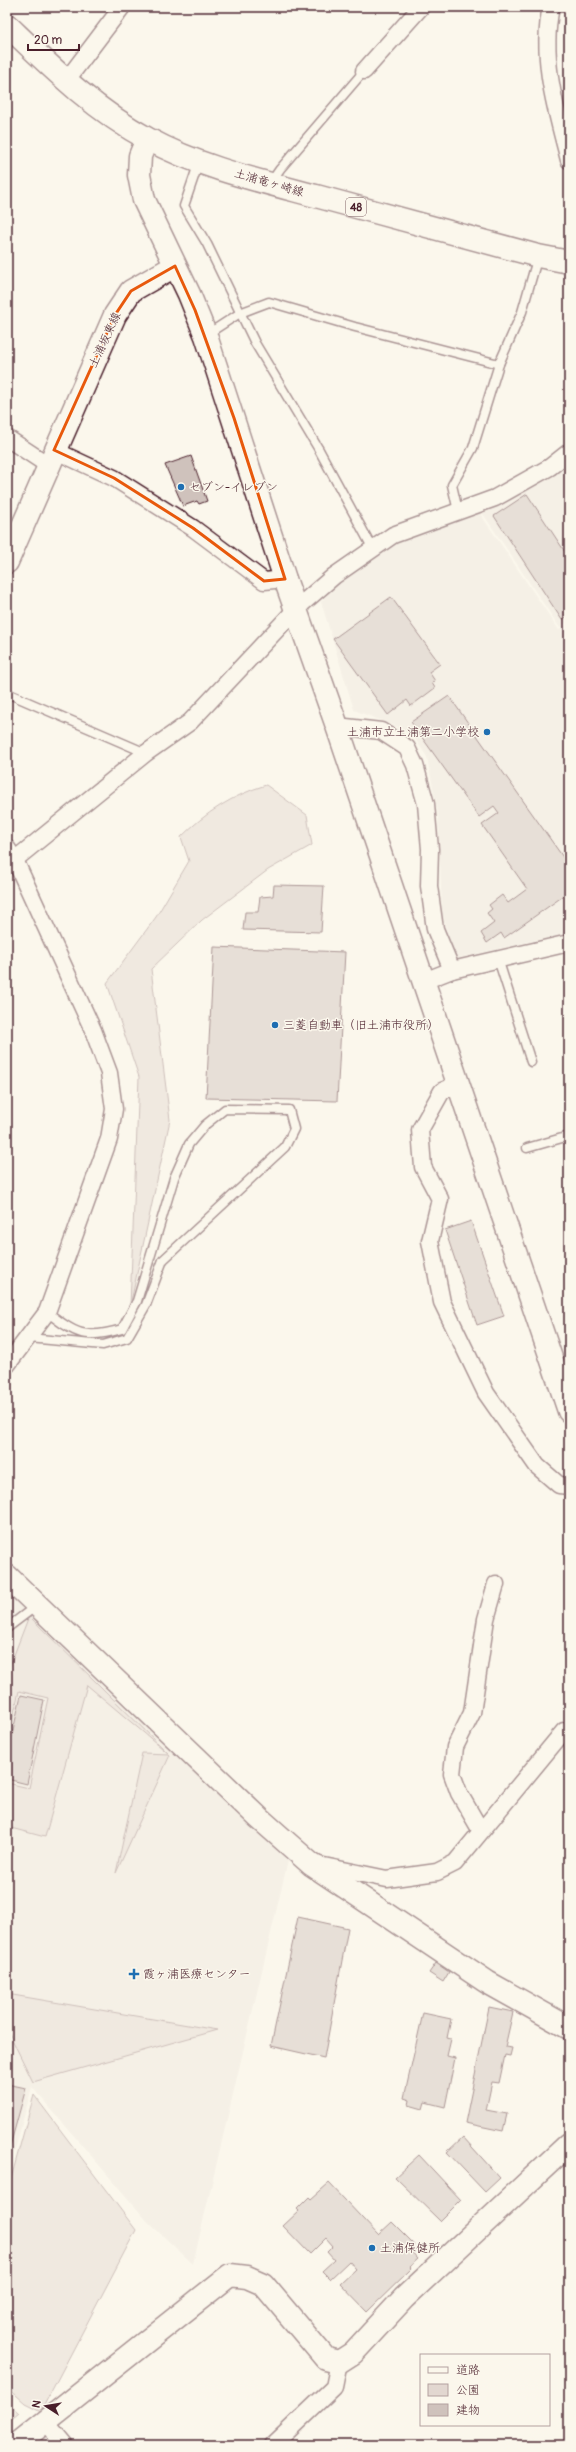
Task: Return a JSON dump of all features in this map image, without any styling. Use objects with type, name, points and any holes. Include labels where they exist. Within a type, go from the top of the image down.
[{"type":"street","points":[[66,81],[122,7]]},
{"type":"street","points":[[364,71],[421,7]]},
{"type":"street","points":[[551,7],[547,24],[551,88],[565,128],[569,160]]},
{"type":"street","name":"土浦竜ヶ崎線","points":[[7,25],[66,81],[147,139],[199,162],[270,184],[538,256],[569,262]]},
{"type":"street","points":[[147,139],[140,156],[140,185],[144,200],[206,336],[234,418],[285,579],[297,608],[569,1411]]},
{"type":"street","name":"土浦坂東線","points":[[7,562],[13,533],[51,458],[124,300],[142,283],[175,266]]},
{"type":"street","points":[[7,438],[51,458],[114,478],[193,528],[264,581],[285,579]]},
{"type":"street","points":[[7,1365],[29,1338],[47,1312],[109,1139],[114,1109],[109,1073],[94,1030],[10,858],[146,753],[190,722],[297,608],[334,576],[394,535],[495,498],[550,467],[569,452]]},
{"type":"street","points":[[337,726],[381,731],[407,748],[415,765],[426,804],[430,849],[429,886],[434,929],[452,970]]},
{"type":"street","points":[[424,981],[452,970],[569,943]]},
{"type":"street","points":[[459,1084],[442,1091],[420,1130],[423,1167],[440,1199],[430,1241],[442,1302],[491,1399],[537,1466],[559,1485],[569,1486]]},
{"type":"street","points":[[7,1576],[39,1605],[259,1818],[311,1864],[487,1982],[569,2028]]},
{"type":"street","points":[[481,1831],[460,1793],[452,1774],[455,1747],[472,1713],[486,1619],[496,1584]]},
{"type":"street","points":[[311,1864],[386,1879],[418,1877],[437,1872],[455,1864],[564,1731],[569,1732]]},
{"type":"street","points":[[16,2445],[230,2275],[247,2276],[263,2284],[326,2359],[339,2362],[353,2353],[404,2298],[569,2144]]},
{"type":"street","points":[[273,2445],[334,2387],[339,2362]]},
{"type":"street","points":[[45,2421],[65,2445]]},
{"type":"lane","points":[[270,184],[280,169],[364,71]]},
{"type":"lane","points":[[199,162],[184,206],[208,244],[240,313],[373,549]]},
{"type":"lane","points":[[458,512],[452,486],[473,448],[498,364],[522,312],[538,256]]},
{"type":"lane","points":[[206,336],[240,313],[269,302],[355,327],[498,364]]},
{"type":"lane","points":[[7,693],[146,753]]},
{"type":"lane","points":[[498,959],[531,1062]]},
{"type":"lane","points":[[29,1338],[103,1346],[127,1338],[146,1305],[163,1260],[285,1147],[294,1129],[289,1110],[224,1109],[205,1125],[189,1144],[174,1178],[137,1301],[122,1330],[102,1335],[74,1332],[47,1312]]},
{"type":"lane","points":[[527,1148],[569,1136]]},
{"type":"lane","points":[[7,1628],[39,1605]]},
{"type":"highlighted area","points":[[175,266],[195,310],[234,418],[285,579],[264,581],[193,528],[114,478],[54,450],[115,315],[131,291]]},
{"type":"shaded area","points":[[569,466],[569,621],[560,628],[481,511]]},
{"type":"shaded area","name":"土浦市立土浦第二小学校","points":[[479,512],[559,630],[569,623],[569,933],[455,959],[442,914],[438,814],[427,757],[414,737],[397,727],[354,710],[321,602],[340,580],[397,543]]},
{"type":"shaded area","name":"霞ヶ浦医療センター","points":[[7,1593],[288,1861],[193,2264],[148,2222],[32,2087],[7,2179]]},
{"type":"green space","points":[[266,785],[307,815],[312,845],[268,870],[202,920],[151,969],[170,1120],[130,1306],[139,1077],[107,983],[156,917],[189,861],[181,837],[200,820],[220,806],[242,794]]},
{"type":"green space","points":[[29,1616],[169,1754],[87,1685],[45,1837],[7,1827],[7,1783],[29,1788],[48,1698],[19,1691],[7,1744],[7,1673]]},
{"type":"green space","points":[[142,1753],[170,1755],[116,1873]]},
{"type":"green space","points":[[7,1994],[217,2030],[33,2082],[7,2029]]},
{"type":"green space","points":[[34,2095],[136,2230],[41,2411],[25,2403],[7,2387],[7,2193]]},
{"type":"green space","points":[[7,2402],[19,2413],[7,2423]]},
{"type":"building","points":[[191,456],[207,501],[199,504],[197,501],[183,506],[165,465]]},
{"type":"building","points":[[527,494],[569,558],[569,615],[562,620],[494,516]]},
{"type":"building","points":[[391,597],[440,664],[429,672],[435,681],[432,683],[435,688],[411,706],[407,700],[388,715],[333,639]]},
{"type":"building","points":[[449,696],[565,860],[569,857],[569,892],[504,938],[501,933],[487,943],[481,933],[494,923],[487,913],[492,909],[489,905],[502,895],[508,903],[527,889],[482,825],[499,813],[494,806],[479,817],[411,722]]},
{"type":"building","points":[[274,885],[324,886],[321,932],[243,930],[245,912],[258,912],[260,897],[273,896]]},
{"type":"building","name":"三菱自動車（旧土浦市役所）","points":[[214,947],[345,952],[337,1101],[206,1098]]},
{"type":"building","points":[[471,1221],[504,1316],[477,1325],[445,1230]]},
{"type":"building","points":[[21,1695],[44,1700],[27,1784],[7,1779],[7,1758]]},
{"type":"building","points":[[298,1917],[348,1928],[324,2058],[271,2046]]},
{"type":"building","points":[[436,1963],[449,1972],[443,1982],[429,1973]]},
{"type":"building","points":[[489,2007],[513,2012],[505,2047],[512,2048],[510,2056],[505,2055],[499,2083],[492,2082],[486,2110],[507,2114],[503,2131],[465,2123]]},
{"type":"building","points":[[423,2013],[451,2019],[447,2038],[451,2039],[447,2056],[455,2058],[445,2107],[425,2102],[423,2109],[409,2105],[410,2100],[404,2098]]},
{"type":"building","points":[[7,2084],[26,2088],[7,2157]]},
{"type":"building","points":[[463,2137],[500,2178],[485,2192],[447,2152]]},
{"type":"building","points":[[419,2155],[461,2200],[440,2221],[395,2177]]},
{"type":"building","name":"土浦保健所","points":[[329,2183],[378,2235],[392,2222],[415,2245],[410,2250],[418,2259],[409,2267],[411,2269],[367,2312],[340,2284],[356,2269],[349,2261],[330,2279],[322,2271],[334,2260],[327,2252],[333,2246],[326,2238],[310,2254],[283,2226],[299,2211],[297,2209],[309,2197],[311,2199]]},
{"type":"place","name":"セブン-イレブン","points":[[181,487]]},
{"type":"place","name":"土浦市立土浦第二小学校","points":[[487,732]]},
{"type":"place","name":"三菱自動車（旧土浦市役所）","points":[[275,1025]]},
{"type":"place","name":"霞ヶ浦医療センター","points":[[134,1974]]},
{"type":"place","name":"土浦保健所","points":[[372,2248]]}]
